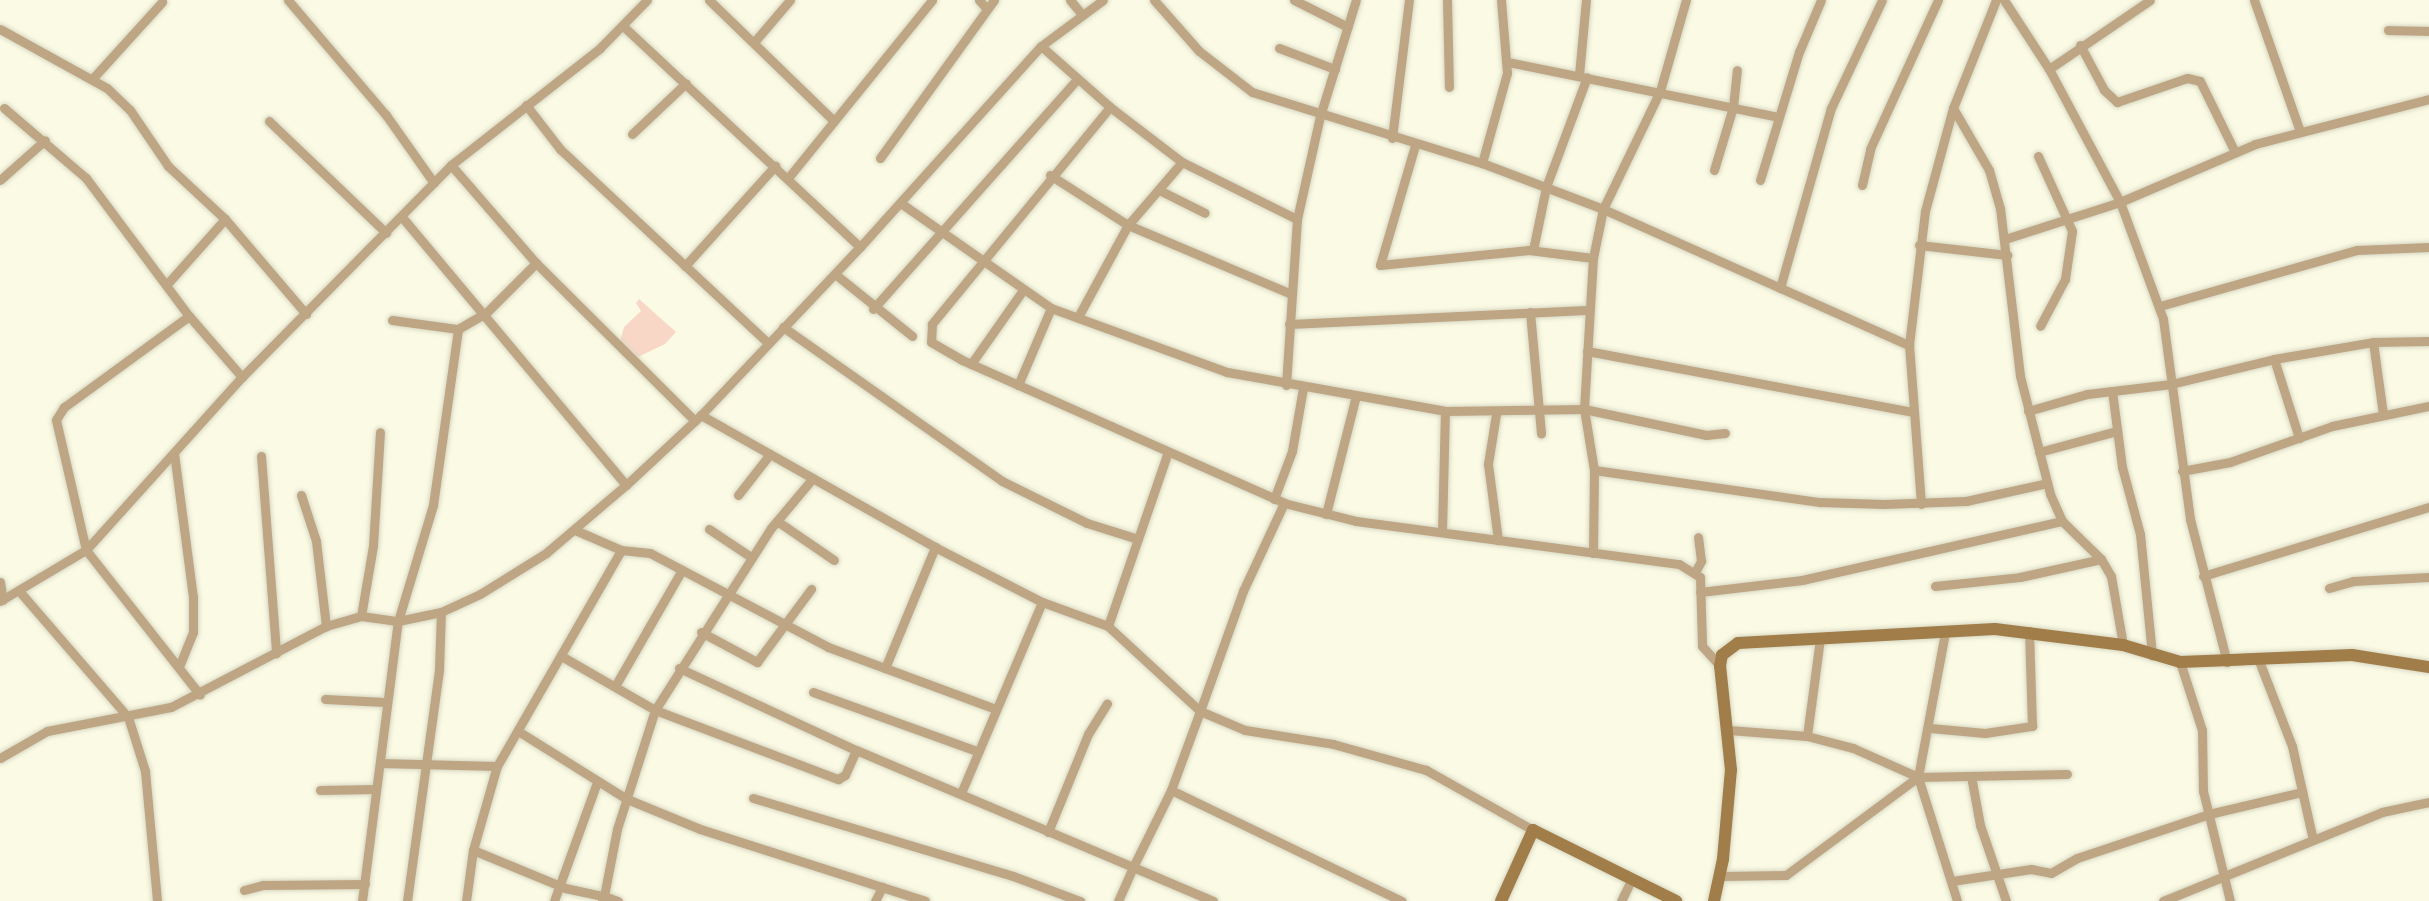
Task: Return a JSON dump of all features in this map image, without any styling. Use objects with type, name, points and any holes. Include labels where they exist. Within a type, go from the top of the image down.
[{"type":"street","points":[[288,0],[386,115],[434,183]]},
{"type":"street","points":[[0,582],[2,601],[86,550],[242,377],[451,165],[623,26],[647,0]]},
{"type":"street","points":[[709,0],[755,41],[834,121]]},
{"type":"street","points":[[755,41],[790,0]]},
{"type":"street","points":[[788,178],[932,0]]},
{"type":"street","points":[[880,158],[991,4],[979,0]]},
{"type":"street","points":[[1070,0],[1081,13]]},
{"type":"street","points":[[0,758],[47,731],[128,717],[200,695],[326,626],[361,616],[398,621],[441,612],[480,594],[575,530],[698,418],[902,204],[1041,46],[1081,13],[1103,0]]},
{"type":"street","points":[[1154,0],[1232,78],[1252,92],[1320,116],[1482,163],[1546,187],[1603,209],[1909,345]]},
{"type":"street","points":[[1294,0],[1348,27]]},
{"type":"street","points":[[1286,385],[1297,219],[1320,116],[1356,0]]},
{"type":"street","points":[[1392,138],[1409,0]]},
{"type":"street","points":[[1447,0],[1449,87]]},
{"type":"street","points":[[1482,163],[1508,62],[1501,0]]},
{"type":"street","points":[[1533,250],[1546,187],[1583,76],[1586,0]]},
{"type":"street","points":[[1593,553],[1594,470],[1584,409],[1587,310],[1593,258],[1603,209],[1660,91],[1686,0]]},
{"type":"street","points":[[1760,180],[1778,117],[1821,0]]},
{"type":"street","points":[[1780,288],[1831,108],[1882,0]]},
{"type":"street","points":[[1862,185],[1870,149],[1938,0]]},
{"type":"street","points":[[1921,504],[1909,345],[1919,245],[1953,108],[1996,0]]},
{"type":"street","points":[[2004,0],[2049,69],[2120,202],[2160,306],[2182,471],[2203,576],[2227,662]]},
{"type":"street","points":[[2049,69],[2150,0]]},
{"type":"street","points":[[2254,0],[2300,131]]},
{"type":"street","points":[[93,78],[162,2]]},
{"type":"street","points":[[623,26],[860,247]]},
{"type":"street","points":[[0,29],[93,78],[130,110],[168,166],[225,219],[306,314]]},
{"type":"street","points":[[2388,30],[2429,31]]},
{"type":"street","points":[[2080,45],[2104,90],[2117,102],[2187,78],[2200,81],[2235,152]]},
{"type":"street","points":[[1041,46],[1110,107],[1182,162],[1297,219]]},
{"type":"street","points":[[1279,48],[1335,69]]},
{"type":"street","points":[[1508,62],[1778,117]]},
{"type":"street","points":[[1714,170],[1733,107],[1737,70]]},
{"type":"street","points":[[873,309],[1077,79]]},
{"type":"street","points":[[632,134],[686,83]]},
{"type":"street","points":[[2005,239],[2067,216],[2120,202],[2235,152],[2300,131],[2339,126],[2429,99]]},
{"type":"street","points":[[526,105],[560,149],[768,343]]},
{"type":"street","points":[[1110,107],[1050,175],[929,333],[931,342],[971,364],[1279,501],[1326,514],[1442,532],[1593,553],[1648,557],[1695,572]]},
{"type":"street","points":[[4,108],[86,178],[168,283],[189,316],[242,377]]},
{"type":"street","points":[[1953,108],[1989,170],[2005,239],[2013,330],[2028,411],[2047,483],[2062,521],[2101,559],[2111,576],[2123,645]]},
{"type":"street","points":[[269,121],[386,233]]},
{"type":"street","points":[[0,180],[45,140]]},
{"type":"street","points":[[1415,145],[1380,265],[1533,250],[1593,258]]},
{"type":"street","points":[[2038,156],[2067,216],[2071,255],[2060,291],[2040,326]]},
{"type":"street","points":[[1078,317],[1128,225],[1182,162]]},
{"type":"street","points":[[451,165],[536,263],[698,418],[1042,602],[1108,626],[1200,711],[1245,730],[1333,744],[1426,770],[1533,830],[1676,901]]},
{"type":"street","points":[[685,266],[775,166]]},
{"type":"street","points":[[1050,175],[1128,225],[1291,294]]},
{"type":"street","points":[[1159,190],[1205,213]]},
{"type":"street","points":[[902,204],[982,264],[1051,308],[1213,368],[1355,399],[1445,411],[1496,414],[1584,409],[1706,435],[1725,433]]},
{"type":"street","points":[[402,217],[486,313],[626,485]]},
{"type":"street","points":[[168,283],[225,219]]},
{"type":"street","points":[[1919,245],[2007,255]]},
{"type":"street","points":[[2160,306],[2357,250],[2429,247]]},
{"type":"street","points":[[392,320],[458,329],[486,313],[536,263]]},
{"type":"street","points":[[835,274],[873,309],[912,336]]},
{"type":"street","points":[[971,364],[1023,290]]},
{"type":"street","points":[[1018,385],[1051,308]]},
{"type":"street","points":[[1289,324],[1587,310]]},
{"type":"street","points":[[1530,312],[1541,434]]},
{"type":"street","points":[[189,316],[59,413],[86,550],[113,591],[180,665],[200,695]]},
{"type":"street","points":[[783,327],[1002,481],[1087,523],[1138,539]]},
{"type":"street","points":[[362,901],[385,702],[398,621],[433,505],[458,329]]},
{"type":"street","points":[[2028,411],[2112,391],[2171,384],[2274,359],[2373,342],[2429,341]]},
{"type":"street","points":[[2373,342],[2383,414]]},
{"type":"street","points":[[1587,351],[1912,412]]},
{"type":"street","points":[[2274,359],[2299,438]]},
{"type":"street","points":[[1118,901],[1171,790],[1248,577],[1279,501],[1303,388]]},
{"type":"street","points":[[2112,391],[2117,431],[2140,534],[2152,655]]},
{"type":"street","points":[[1326,514],[1355,399]]},
{"type":"street","points":[[2182,471],[2230,462],[2383,414],[2429,406]]},
{"type":"street","points":[[1442,532],[1445,411]]},
{"type":"street","points":[[1496,414],[1488,464],[1498,540]]},
{"type":"street","points":[[2039,452],[2117,431]]},
{"type":"street","points":[[361,616],[373,546],[380,432]]},
{"type":"street","points":[[1108,626],[1168,452]]},
{"type":"street","points":[[174,453],[193,597],[193,632],[180,665]]},
{"type":"street","points":[[738,495],[770,454]]},
{"type":"street","points":[[261,456],[276,653]]},
{"type":"street","points":[[1594,470],[1820,502],[1921,504],[1977,500],[2047,483]]},
{"type":"street","points":[[603,898],[627,799],[655,710],[701,632],[751,557],[813,478]]},
{"type":"street","points":[[301,495],[316,541],[326,626]]},
{"type":"street","points":[[2203,576],[2429,507]]},
{"type":"street","points":[[777,521],[834,560]]},
{"type":"street","points":[[1700,592],[1802,580],[2062,521]]},
{"type":"street","points":[[709,529],[751,557]]},
{"type":"street","points":[[575,530],[621,550],[650,553],[784,626],[993,708]]},
{"type":"street","points":[[1698,537],[1701,561],[1695,572],[1700,592],[1702,646],[1720,666]]},
{"type":"street","points":[[885,668],[935,547]]},
{"type":"street","points":[[466,901],[473,850],[497,766],[563,657],[621,550]]},
{"type":"street","points":[[1935,586],[2020,577],[2101,559]]},
{"type":"street","points":[[615,686],[682,570]]},
{"type":"street","points":[[2329,588],[2353,581],[2429,577]]},
{"type":"street","points":[[701,632],[757,662],[811,589]]},
{"type":"street","points":[[20,592],[128,717],[145,771],[157,901]]},
{"type":"street","points":[[961,793],[993,708],[1042,602]]},
{"type":"street","points":[[407,901],[427,764],[441,612]]},
{"type":"street","points":[[1930,728],[1985,733],[2032,726],[2029,631]]},
{"type":"street","points":[[1714,901],[1721,876],[1731,770],[1720,666],[1722,655],[1738,643],[2029,631],[2123,645],[2180,662],[2352,655],[2429,667]]},
{"type":"street","points":[[1945,633],[1930,728],[1918,777],[1957,901]]},
{"type":"street","points":[[1807,736],[1820,638]]},
{"type":"street","points":[[563,657],[655,710],[838,779],[845,775],[856,750]]},
{"type":"street","points":[[2259,661],[2292,746],[2313,840]]},
{"type":"street","points":[[2180,662],[2202,730],[2201,768],[2221,877],[2230,901]]},
{"type":"street","points":[[679,668],[856,750],[1213,901]]},
{"type":"street","points":[[813,692],[977,751]]},
{"type":"street","points":[[325,699],[385,702]]},
{"type":"street","points":[[1048,832],[1088,734],[1107,703]]},
{"type":"street","points":[[1729,730],[1807,736],[1853,748],[1918,777],[2067,774]]},
{"type":"street","points":[[518,731],[627,799],[700,829],[925,901]]},
{"type":"street","points":[[380,763],[497,766]]},
{"type":"street","points":[[1971,776],[1980,825],[2006,901]]},
{"type":"street","points":[[1721,876],[1786,875],[1918,777]]},
{"type":"street","points":[[554,901],[597,782]]},
{"type":"street","points":[[320,790],[376,789]]},
{"type":"street","points":[[1171,790],[1299,847],[1402,901]]},
{"type":"street","points":[[1952,881],[2031,869],[2051,873],[2077,858],[2209,814],[2302,792]]},
{"type":"street","points":[[753,798],[1013,876],[1080,901]]},
{"type":"street","points":[[2163,901],[2382,812],[2429,802]]},
{"type":"street","points":[[1501,901],[1533,830]]},
{"type":"street","points":[[473,850],[558,885],[618,901]]},
{"type":"street","points":[[1621,901],[1632,878]]},
{"type":"street","points":[[244,890],[263,885],[365,884]]},
{"type":"street","points":[[875,901],[882,887]]},
{"type":"shaded area","points":[[639,299],[676,332],[665,344],[638,357],[620,342],[624,327],[641,311],[636,303]]}]
